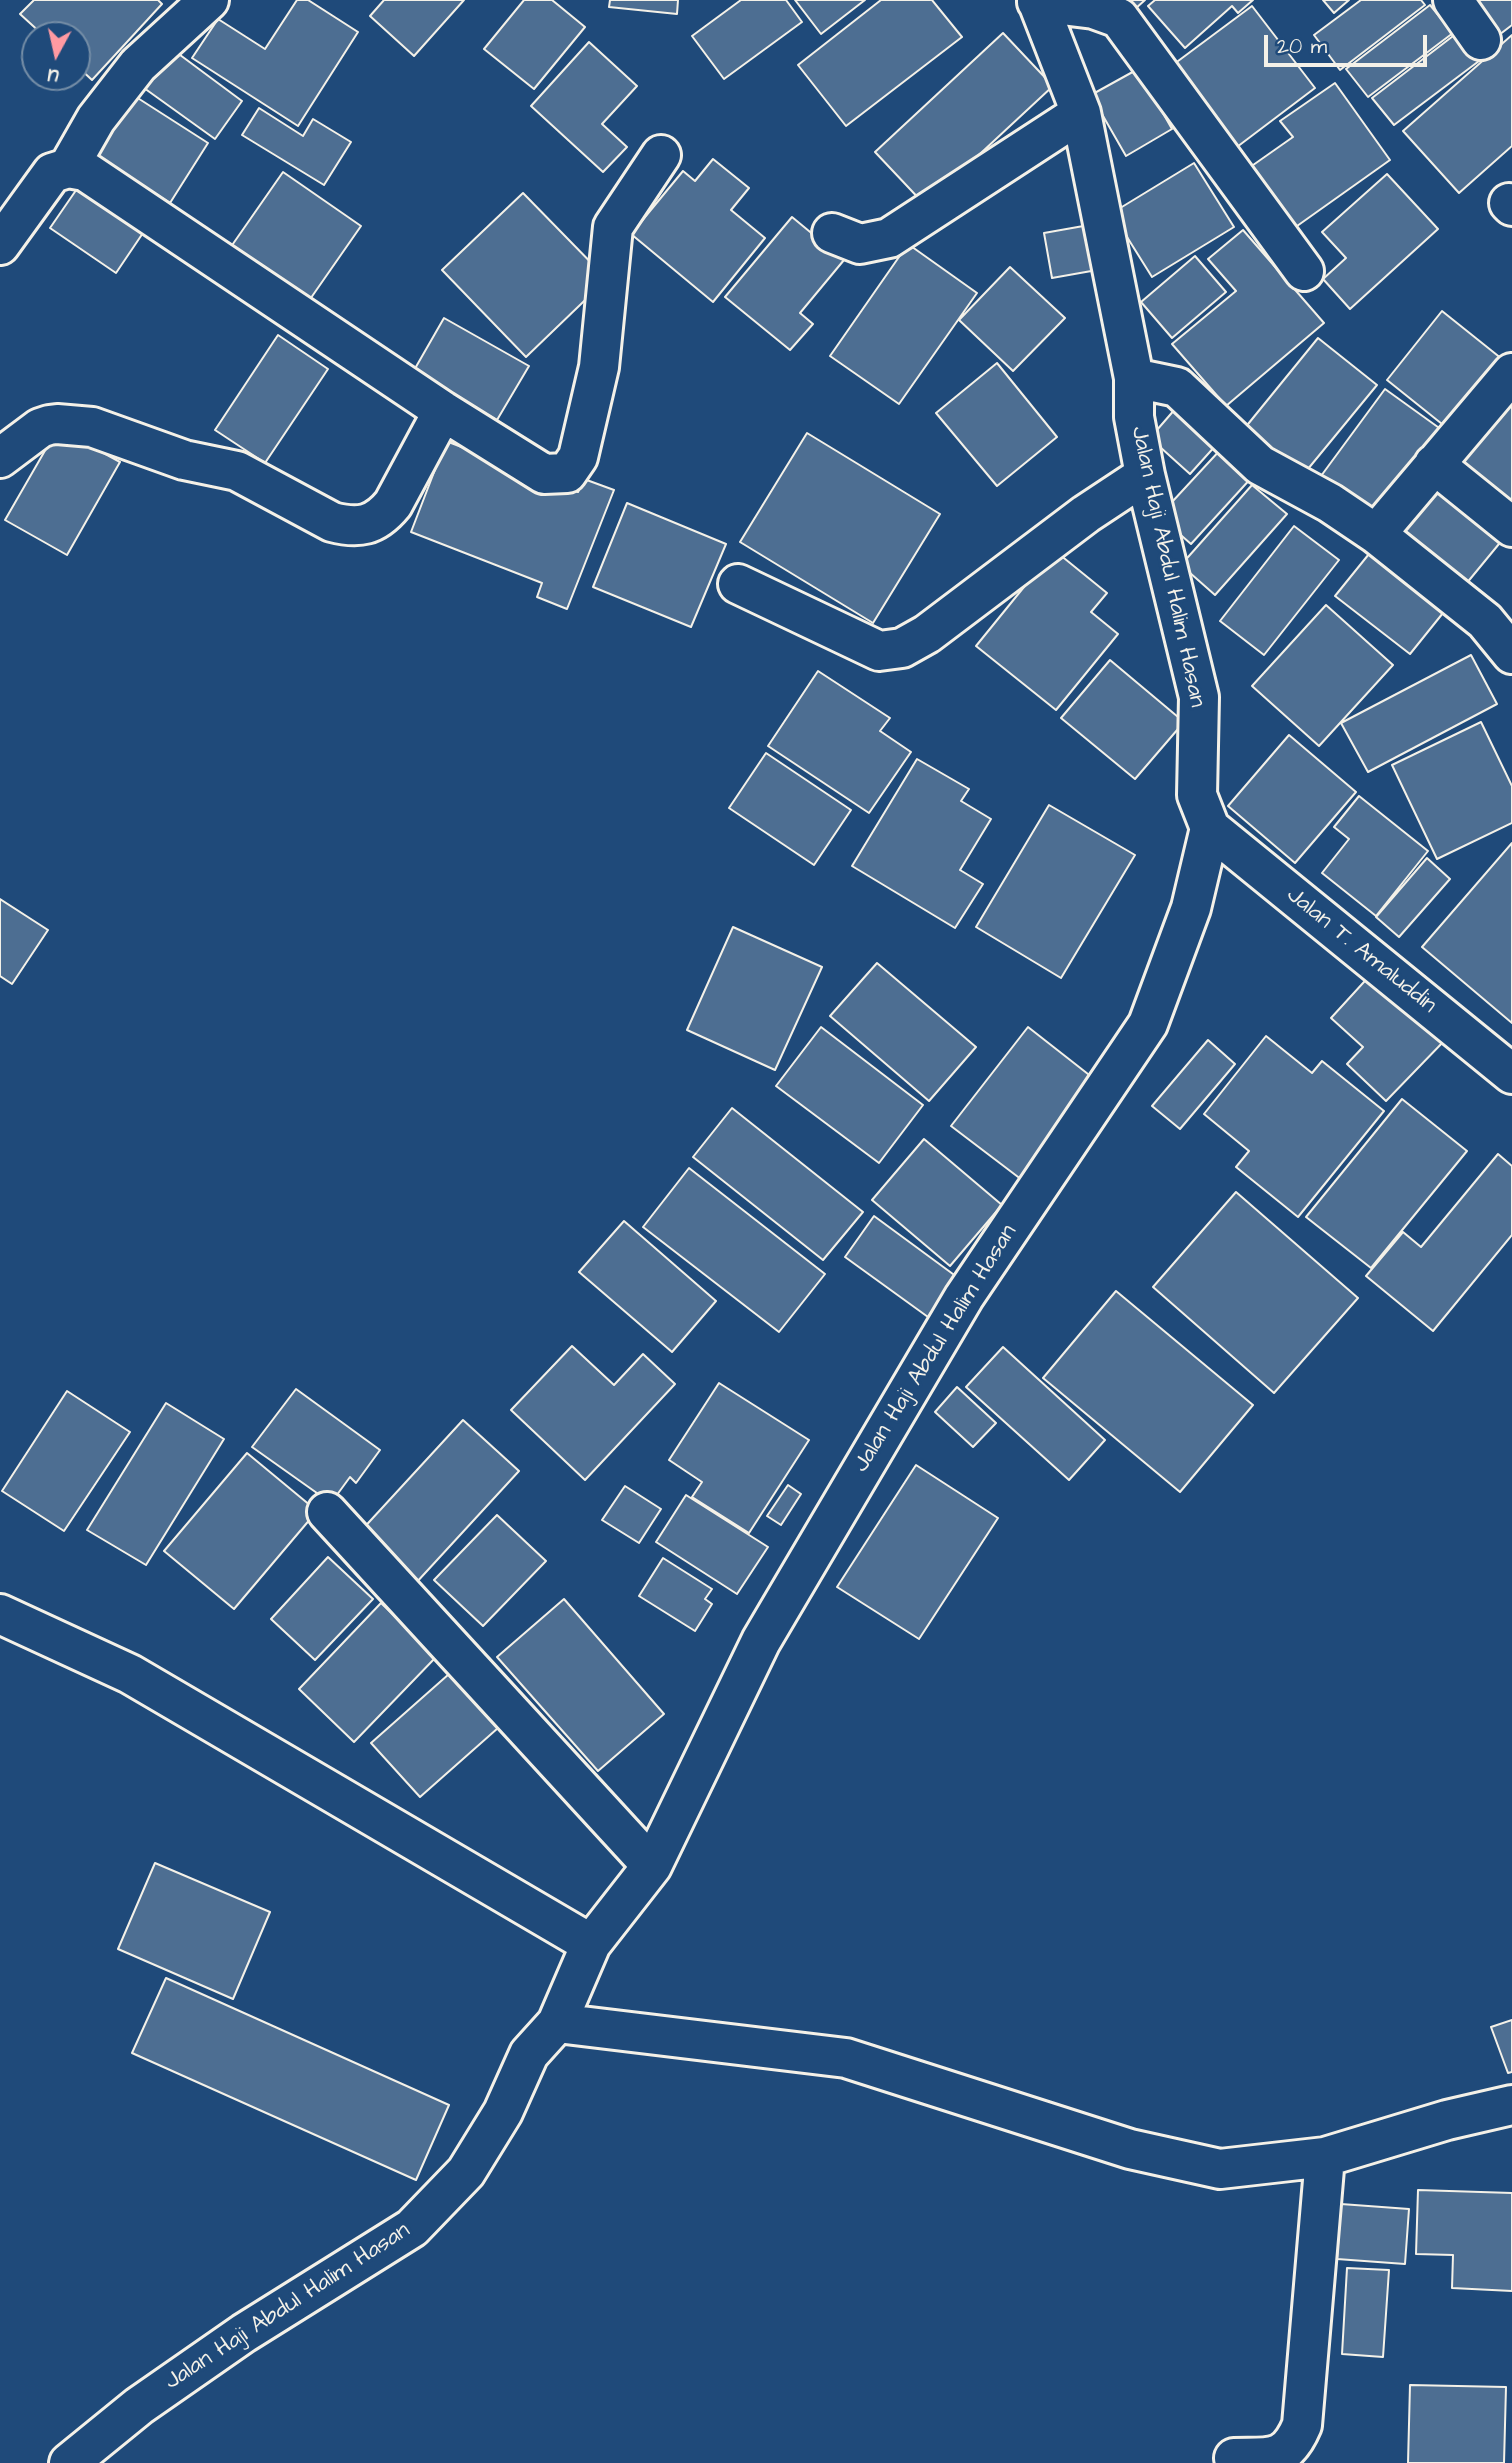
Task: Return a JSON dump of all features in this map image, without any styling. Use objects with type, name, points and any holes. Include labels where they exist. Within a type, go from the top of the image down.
[{"type":"street","points":[[68,168],[96,119],[138,65],[209,0]]},
{"type":"street","points":[[1453,0],[1481,40]]},
{"type":"street","points":[[1037,1],[1094,9],[1119,18],[1304,271]]},
{"type":"street","name":"Jalan Haji Abdul Halim Hasan","points":[[69,2463],[139,2406],[244,2333],[412,2228],[466,2172],[503,2112],[529,2054],[557,2023],[591,1944],[652,1866],[761,1641],[964,1297],[1148,1024],[1191,908],[1210,828],[1198,795],[1199,697],[1145,475],[1134,417],[1133,378],[1081,113],[1037,1]]},
{"type":"street","points":[[832,233],[860,244],[889,238],[1081,113]]},
{"type":"street","points":[[0,245],[52,173],[68,168],[85,171],[443,411],[544,474],[567,473],[578,457],[599,367],[612,227],[661,155]]},
{"type":"street","points":[[1376,534],[1512,373]]},
{"type":"street","points":[[1133,378],[1177,387],[1260,465],[1330,503],[1376,534],[1485,621],[1512,654]]},
{"type":"street","points":[[0,458],[40,428],[57,424],[92,427],[184,460],[237,471],[332,522],[349,526],[366,524],[382,517],[393,504],[443,411]]},
{"type":"street","points":[[1434,464],[1512,527]]},
{"type":"street","points":[[738,584],[879,651],[902,648],[927,634],[1086,514],[1145,475]]},
{"type":"street","name":"Jalan T. Amaluddin","points":[[1210,828],[1512,1074]]},
{"type":"street","points":[[327,1512],[652,1866]]},
{"type":"street","points":[[0,1614],[130,1674],[591,1944]]},
{"type":"street","points":[[557,2023],[846,2058],[1130,2149],[1220,2169],[1325,2157],[1447,2120],[1512,2105]]},
{"type":"street","points":[[1234,2458],[1276,2456],[1294,2444],[1302,2425],[1325,2157]]},
{"type":"building","points":[[34,0],[158,0],[162,4],[92,80],[91,21],[28,21],[20,14]]},
{"type":"building","points":[[297,0],[308,0],[358,32],[298,126],[192,58],[218,19],[265,49]]},
{"type":"building","points":[[384,0],[464,0],[414,56],[370,16]]},
{"type":"building","points":[[524,0],[552,0],[585,27],[534,89],[484,49]]},
{"type":"building","points":[[610,0],[678,0],[677,14],[609,7]]},
{"type":"building","points":[[741,0],[786,0],[802,22],[724,79],[692,36]]},
{"type":"building","points":[[795,0],[865,0],[821,34]]},
{"type":"building","points":[[881,0],[932,0],[962,37],[846,126],[798,65]]},
{"type":"building","points":[[1126,0],[1145,0],[1135,9]]},
{"type":"building","points":[[1155,0],[1253,0],[1238,13],[1232,6],[1185,48],[1148,6]]},
{"type":"building","points":[[1323,0],[1349,0],[1334,13]]},
{"type":"building","points":[[1361,0],[1421,0],[1425,5],[1340,70],[1314,35]]},
{"type":"building","points":[[1473,0],[1512,0],[1512,25],[1499,35]]},
{"type":"building","points":[[1430,5],[1453,33],[1368,97],[1346,69]]},
{"type":"building","points":[[1252,6],[1315,88],[1233,150],[1170,67]]},
{"type":"building","points":[[1003,33],[1053,86],[925,205],[875,152]]},
{"type":"building","points":[[1457,33],[1479,61],[1394,125],[1372,98]]},
{"type":"building","points":[[1512,35],[1512,146],[1459,193],[1403,131]]},
{"type":"building","points":[[589,42],[637,86],[602,124],[627,147],[603,172],[531,106]]},
{"type":"building","points":[[172,49],[242,101],[215,139],[144,88]]},
{"type":"building","points":[[1138,69],[1172,129],[1126,156],[1091,95]]},
{"type":"building","points":[[1335,83],[1390,160],[1290,231],[1246,170],[1293,137],[1280,121]]},
{"type":"building","points":[[133,95],[208,143],[170,203],[95,155]]},
{"type":"building","points":[[259,108],[303,136],[313,119],[351,142],[324,185],[242,135]]},
{"type":"building","points":[[713,159],[749,188],[731,210],[765,238],[713,302],[631,234],[683,171],[695,181]]},
{"type":"building","points":[[1194,163],[1234,227],[1152,277],[1112,213]]},
{"type":"building","points":[[283,172],[361,226],[306,305],[228,251]]},
{"type":"building","points":[[1387,174],[1438,229],[1350,309],[1323,279],[1346,258],[1322,232]]},
{"type":"building","points":[[81,183],[147,227],[116,273],[50,228]]},
{"type":"building","points":[[523,193],[607,279],[526,357],[442,270]]},
{"type":"building","points":[[792,217],[844,260],[800,313],[813,324],[790,350],[725,297]]},
{"type":"building","points":[[1089,225],[1097,270],[1052,278],[1044,233]]},
{"type":"building","points":[[1243,230],[1324,323],[1226,406],[1172,344],[1236,291],[1208,259]]},
{"type":"building","points":[[908,244],[977,293],[899,404],[830,356]]},
{"type":"building","points":[[1195,256],[1226,292],[1172,338],[1141,302]]},
{"type":"building","points":[[1010,267],[1065,318],[1013,371],[959,320]]},
{"type":"building","points":[[1442,311],[1507,363],[1452,432],[1387,380]]},
{"type":"building","points":[[444,318],[529,366],[497,420],[413,372]]},
{"type":"building","points":[[278,335],[328,369],[265,463],[215,430]]},
{"type":"building","points":[[1318,338],[1377,385],[1303,475],[1244,429]]},
{"type":"building","points":[[997,363],[1057,437],[997,486],[936,413]]},
{"type":"building","points":[[1385,389],[1442,430],[1377,517],[1321,476]]},
{"type":"building","points":[[1512,397],[1512,511],[1453,469]]},
{"type":"building","points":[[1176,408],[1217,444],[1190,474],[1150,438]]},
{"type":"building","points":[[58,428],[120,462],[67,555],[5,520]]},
{"type":"building","points":[[807,433],[940,514],[873,623],[740,542]]},
{"type":"building","points":[[446,441],[578,492],[584,479],[614,490],[567,609],[537,597],[542,583],[411,532]]},
{"type":"building","points":[[1222,448],[1253,476],[1191,544],[1159,516]]},
{"type":"building","points":[[1437,476],[1508,533],[1466,584],[1395,526]]},
{"type":"building","points":[[1252,485],[1287,514],[1215,595],[1181,565]]},
{"type":"building","points":[[627,503],[726,544],[691,627],[593,587]]},
{"type":"building","points":[[1294,526],[1339,560],[1264,655],[1220,621]]},
{"type":"building","points":[[1373,549],[1447,608],[1410,654],[1335,596]]},
{"type":"building","points":[[1054,550],[1107,593],[1091,612],[1118,634],[1056,710],[976,646]]},
{"type":"building","points":[[1326,605],[1393,665],[1319,746],[1252,686]]},
{"type":"building","points":[[1471,655],[1497,704],[1368,772],[1341,723]]},
{"type":"building","points":[[1110,660],[1184,722],[1135,779],[1061,718]]},
{"type":"building","points":[[818,671],[890,718],[880,731],[911,752],[869,813],[768,746]]},
{"type":"building","points":[[1481,722],[1512,786],[1512,823],[1437,859],[1392,765]]},
{"type":"building","points":[[1289,735],[1356,792],[1295,863],[1228,806]]},
{"type":"building","points":[[766,753],[851,810],[814,865],[729,808]]},
{"type":"building","points":[[917,759],[969,789],[961,801],[991,819],[960,870],[983,884],[955,928],[852,866]]},
{"type":"building","points":[[1359,796],[1428,851],[1376,916],[1322,873],[1349,839],[1334,827]]},
{"type":"building","points":[[1049,805],[1135,855],[1061,978],[976,927]]},
{"type":"building","points":[[1512,843],[1512,1023],[1422,947]]},
{"type":"building","points":[[1427,858],[1450,879],[1399,937],[1376,917]]},
{"type":"building","points":[[0,899],[48,930],[12,984],[0,976]]},
{"type":"building","points":[[733,927],[822,967],[775,1070],[687,1030]]},
{"type":"building","points":[[877,963],[976,1047],[929,1101],[830,1016]]},
{"type":"building","points":[[1374,971],[1446,1039],[1386,1101],[1347,1064],[1363,1047],[1331,1018]]},
{"type":"building","points":[[821,1027],[923,1105],[879,1163],[776,1086]]},
{"type":"building","points":[[1028,1027],[1102,1085],[1026,1183],[951,1126]]},
{"type":"building","points":[[1266,1036],[1312,1073],[1322,1061],[1384,1111],[1298,1217],[1236,1167],[1249,1151],[1204,1114]]},
{"type":"building","points":[[1208,1040],[1235,1064],[1180,1129],[1152,1106]]},
{"type":"building","points":[[1402,1099],[1467,1151],[1371,1268],[1306,1217]]},
{"type":"building","points":[[732,1108],[863,1212],[823,1260],[693,1157]]},
{"type":"building","points":[[924,1139],[1002,1205],[950,1266],[872,1200]]},
{"type":"building","points":[[1498,1154],[1512,1166],[1512,1235],[1433,1331],[1366,1276],[1403,1232],[1421,1247]]},
{"type":"building","points":[[689,1168],[825,1274],[779,1332],[643,1227]]},
{"type":"building","points":[[1236,1192],[1358,1298],[1274,1393],[1153,1287]]},
{"type":"building","points":[[874,1216],[957,1277],[928,1317],[845,1257]]},
{"type":"building","points":[[624,1221],[716,1301],[672,1352],[579,1272]]},
{"type":"building","points":[[1116,1291],[1253,1405],[1180,1492],[1043,1378]]},
{"type":"building","points":[[572,1346],[614,1385],[643,1354],[675,1384],[585,1480],[511,1410]]},
{"type":"building","points":[[1003,1347],[1105,1440],[1069,1480],[966,1387]]},
{"type":"building","points":[[719,1383],[809,1440],[749,1533],[692,1497],[702,1482],[669,1460]]},
{"type":"building","points":[[957,1387],[996,1423],[973,1447],[935,1412]]},
{"type":"building","points":[[296,1389],[380,1450],[356,1483],[350,1477],[331,1503],[252,1447]]},
{"type":"building","points":[[67,1391],[130,1432],[64,1531],[2,1491]]},
{"type":"building","points":[[166,1403],[224,1439],[146,1565],[87,1530]]},
{"type":"building","points":[[463,1420],[519,1471],[415,1584],[359,1533]]},
{"type":"building","points":[[247,1453],[317,1511],[234,1609],[164,1551]]},
{"type":"building","points":[[916,1465],[998,1518],[919,1639],[837,1587]]},
{"type":"building","points":[[788,1485],[801,1494],[781,1525],[767,1516]]},
{"type":"building","points":[[625,1486],[661,1509],[639,1543],[602,1520]]},
{"type":"building","points":[[686,1495],[768,1547],[737,1594],[656,1542]]},
{"type":"building","points":[[497,1515],[546,1561],[483,1626],[434,1580]]},
{"type":"building","points":[[328,1557],[373,1599],[315,1660],[271,1619]]},
{"type":"building","points":[[663,1558],[712,1589],[705,1599],[712,1604],[695,1631],[639,1596]]},
{"type":"building","points":[[564,1599],[664,1714],[598,1771],[497,1657]]},
{"type":"building","points":[[381,1603],[437,1656],[354,1742],[299,1689]]},
{"type":"building","points":[[449,1674],[498,1728],[420,1797],[371,1743]]},
{"type":"building","points":[[155,1863],[270,1912],[233,1999],[118,1949]]},
{"type":"building","points":[[166,1978],[449,2105],[416,2180],[132,2053]]},
{"type":"building","points":[[1512,2020],[1512,2072],[1508,2073],[1491,2027]]},
{"type":"building","points":[[1418,2190],[1512,2193],[1512,2291],[1452,2288],[1453,2255],[1416,2254]]},
{"type":"building","points":[[1341,2204],[1409,2209],[1405,2264],[1337,2259]]},
{"type":"building","points":[[1347,2268],[1389,2270],[1383,2357],[1342,2354]]},
{"type":"building","points":[[1410,2385],[1506,2387],[1504,2463],[1408,2463]]}]
